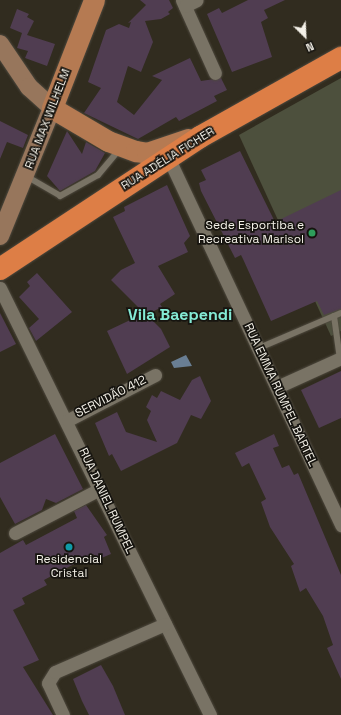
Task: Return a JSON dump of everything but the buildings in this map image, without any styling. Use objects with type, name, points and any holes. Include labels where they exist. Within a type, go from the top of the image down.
[{"type":"highway","name":"RUA ADÉLIA FICHER","points":[[0,269],[200,137],[341,58]]},
{"type":"main road","name":"RUA MAX WILHELM","points":[[52,108],[94,0]]},
{"type":"main road","points":[[52,108],[122,147],[147,153],[200,137]]},
{"type":"street","points":[[198,0],[184,3],[215,73]]},
{"type":"street","points":[[0,44],[29,87],[52,108]]},
{"type":"street","name":"RUA MAX WILHELM","points":[[0,236],[52,108]]},
{"type":"street","name":"RUA EMMA RUMPEL BARTEL","points":[[168,157],[341,525]]},
{"type":"street","name":"RUA DANIEL RUMPEL","points":[[0,288],[68,420],[210,715]]},
{"type":"street","points":[[277,387],[340,358]]},
{"type":"street","name":"SERVIDÃO 412","points":[[68,420],[155,375]]},
{"type":"street","points":[[15,533],[100,489]]},
{"type":"street","points":[[63,715],[48,683],[49,678],[66,664],[165,624]]},
{"type":"lane","points":[[25,176],[60,196],[98,175],[122,147]]},
{"type":"lane","points":[[258,348],[341,313]]},
{"type":"lane","points":[[334,316],[340,358]]},
{"type":"green space","name":"Sede Esportiba e Recreativa Marisol","points":[[341,78],[341,331],[331,336],[239,135]]},
{"type":"water","points":[[186,355],[192,366],[174,368],[171,362]]},
{"type":"place","name":"Sede Esportiba e Recreativa Marisol","points":[[312,233]]},
{"type":"place","name":"Residencial Cristal","points":[[69,547]]},
{"type":"district","name":"Vila Baependi","points":[[180,315]]}]
